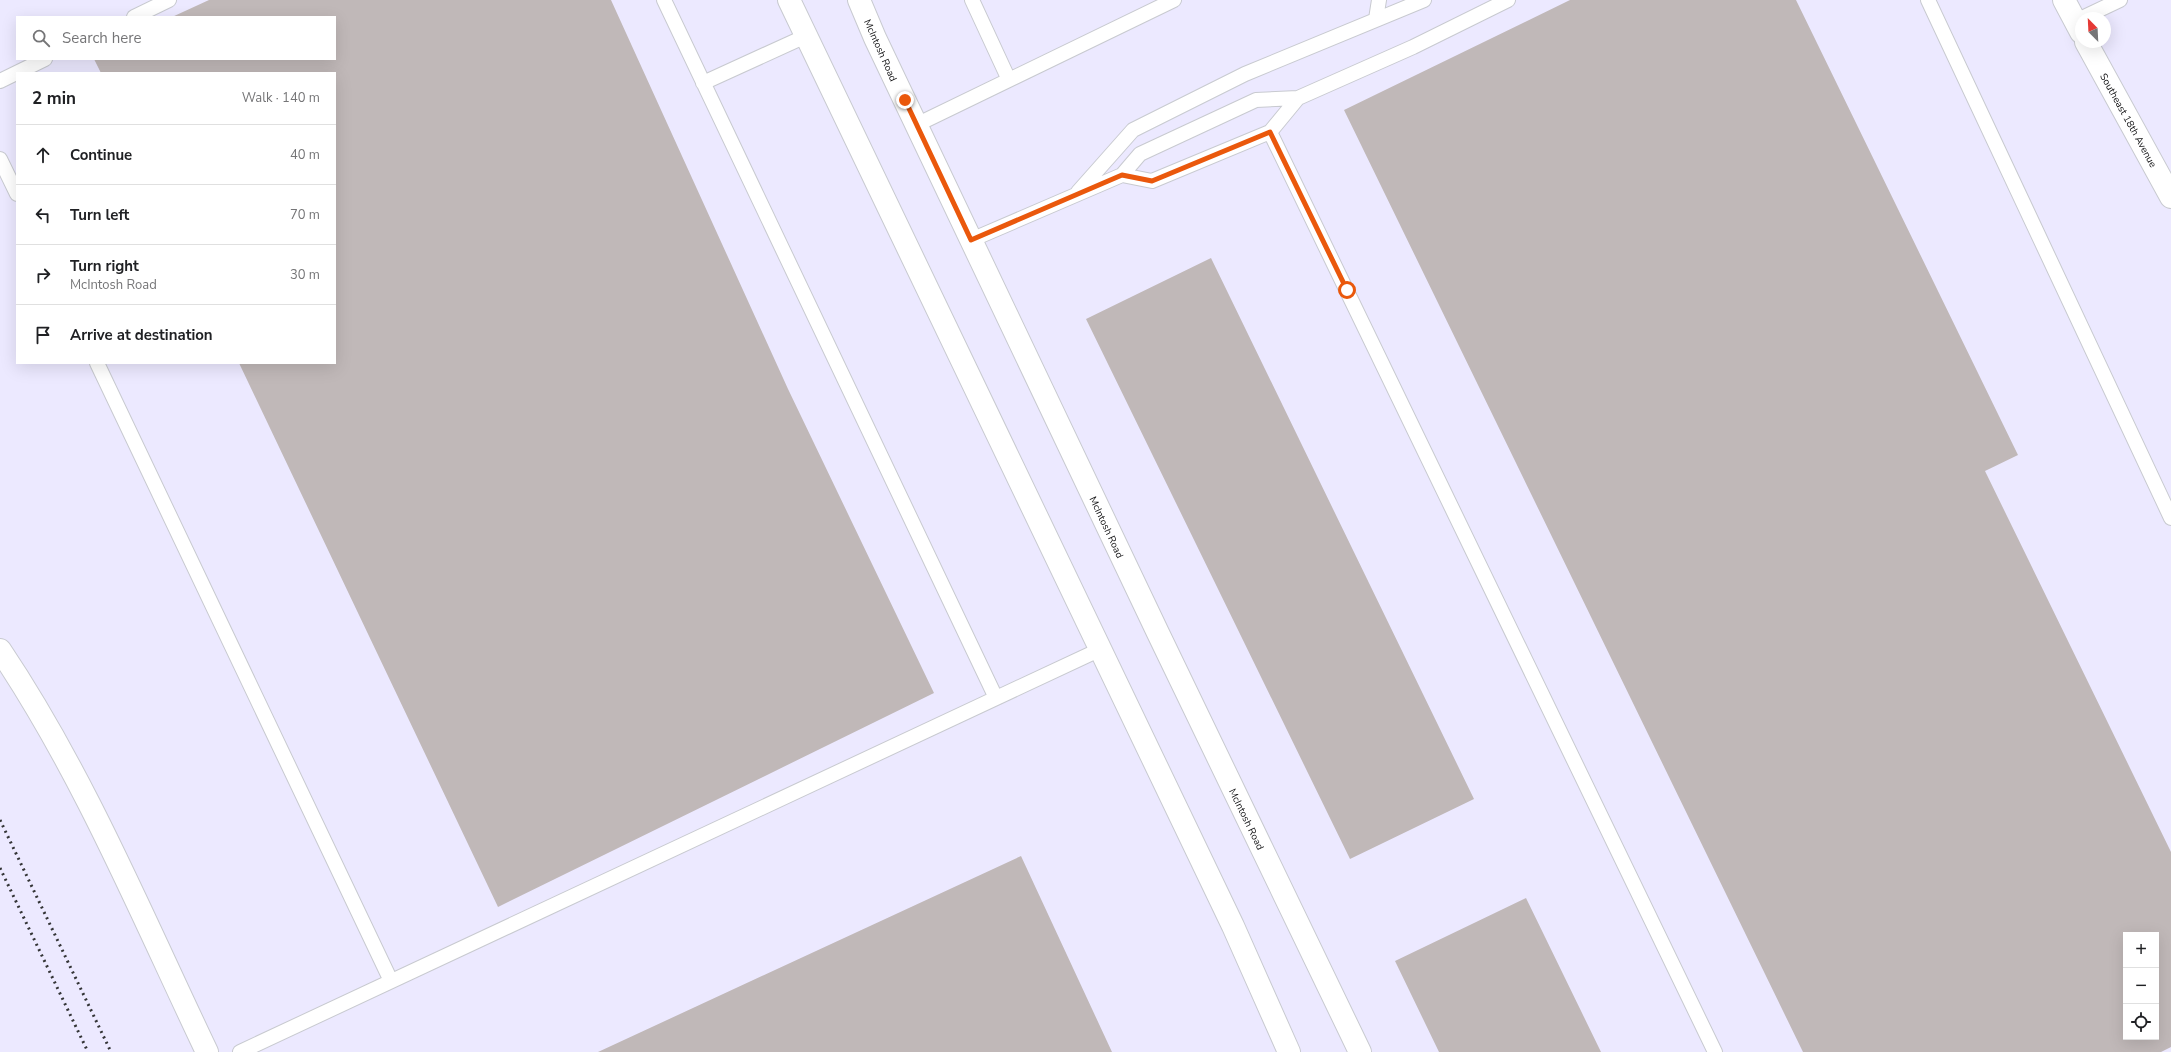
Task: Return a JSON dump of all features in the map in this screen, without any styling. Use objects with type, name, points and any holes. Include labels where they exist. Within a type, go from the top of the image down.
[{"type":"street","points":[[789,0],[1233,926],[1289,1052]]},
{"type":"street","name":"McIntosh Road","points":[[859,0],[875,38],[916,125],[1360,1052]]},
{"type":"street","points":[[2064,0],[2075,15]]},
{"type":"street","name":"Southeast 18th Avenue","points":[[2089,48],[2171,197]]},
{"type":"street","points":[[0,650],[50,728],[84,794],[207,1052]]},
{"type":"lane","points":[[136,16],[169,0]]},
{"type":"lane","points":[[664,0],[996,698]]},
{"type":"lane","points":[[972,0],[1009,80]]},
{"type":"lane","points":[[916,125],[1174,0]]},
{"type":"lane","points":[[1376,19],[1379,0]]},
{"type":"lane","points":[[1075,195],[1133,130],[1245,74],[1424,0]]},
{"type":"lane","points":[[971,240],[1122,175],[1140,154],[1256,100],[1298,98],[1413,47],[1508,0]]},
{"type":"lane","points":[[1928,0],[2171,518]]},
{"type":"lane","points":[[2098,12],[2120,0]]},
{"type":"lane","points":[[703,83],[806,36]]},
{"type":"lane","points":[[18,72],[43,60]]},
{"type":"lane","points":[[0,81],[16,73]]},
{"type":"lane","points":[[1122,175],[1152,181],[1270,132],[1298,98]]},
{"type":"lane","points":[[1270,132],[1715,1052]]},
{"type":"lane","points":[[0,159],[16,192]]},
{"type":"lane","points":[[97,364],[391,981]]},
{"type":"lane","points":[[240,1052],[1101,649]]},
{"type":"shaded area","points":[[0,0],[2171,0],[2171,1052],[0,1052]]},
{"type":"building","points":[[209,0],[611,0],[788,389],[934,693],[498,907],[239,364],[336,364],[336,72],[100,72],[94,60],[336,60],[336,16],[174,16]]},
{"type":"building","points":[[1570,0],[1796,0],[2018,455],[1985,471],[2171,852],[2171,1047],[2161,1052],[1803,1052],[1344,110]]},
{"type":"building","points":[[1211,258],[1474,799],[1350,859],[1086,319]]},
{"type":"building","points":[[1021,856],[1112,1052],[598,1052]]},
{"type":"building","points":[[1526,898],[1601,1052],[1439,1052],[1395,961]]},
{"type":"railway","points":[[0,820],[111,1052]]},
{"type":"railway","points":[[0,868],[88,1052]]},
{"type":"route","points":[[905,100],[971,240],[1122,175],[1152,181],[1270,132],[1347,290]]}]
